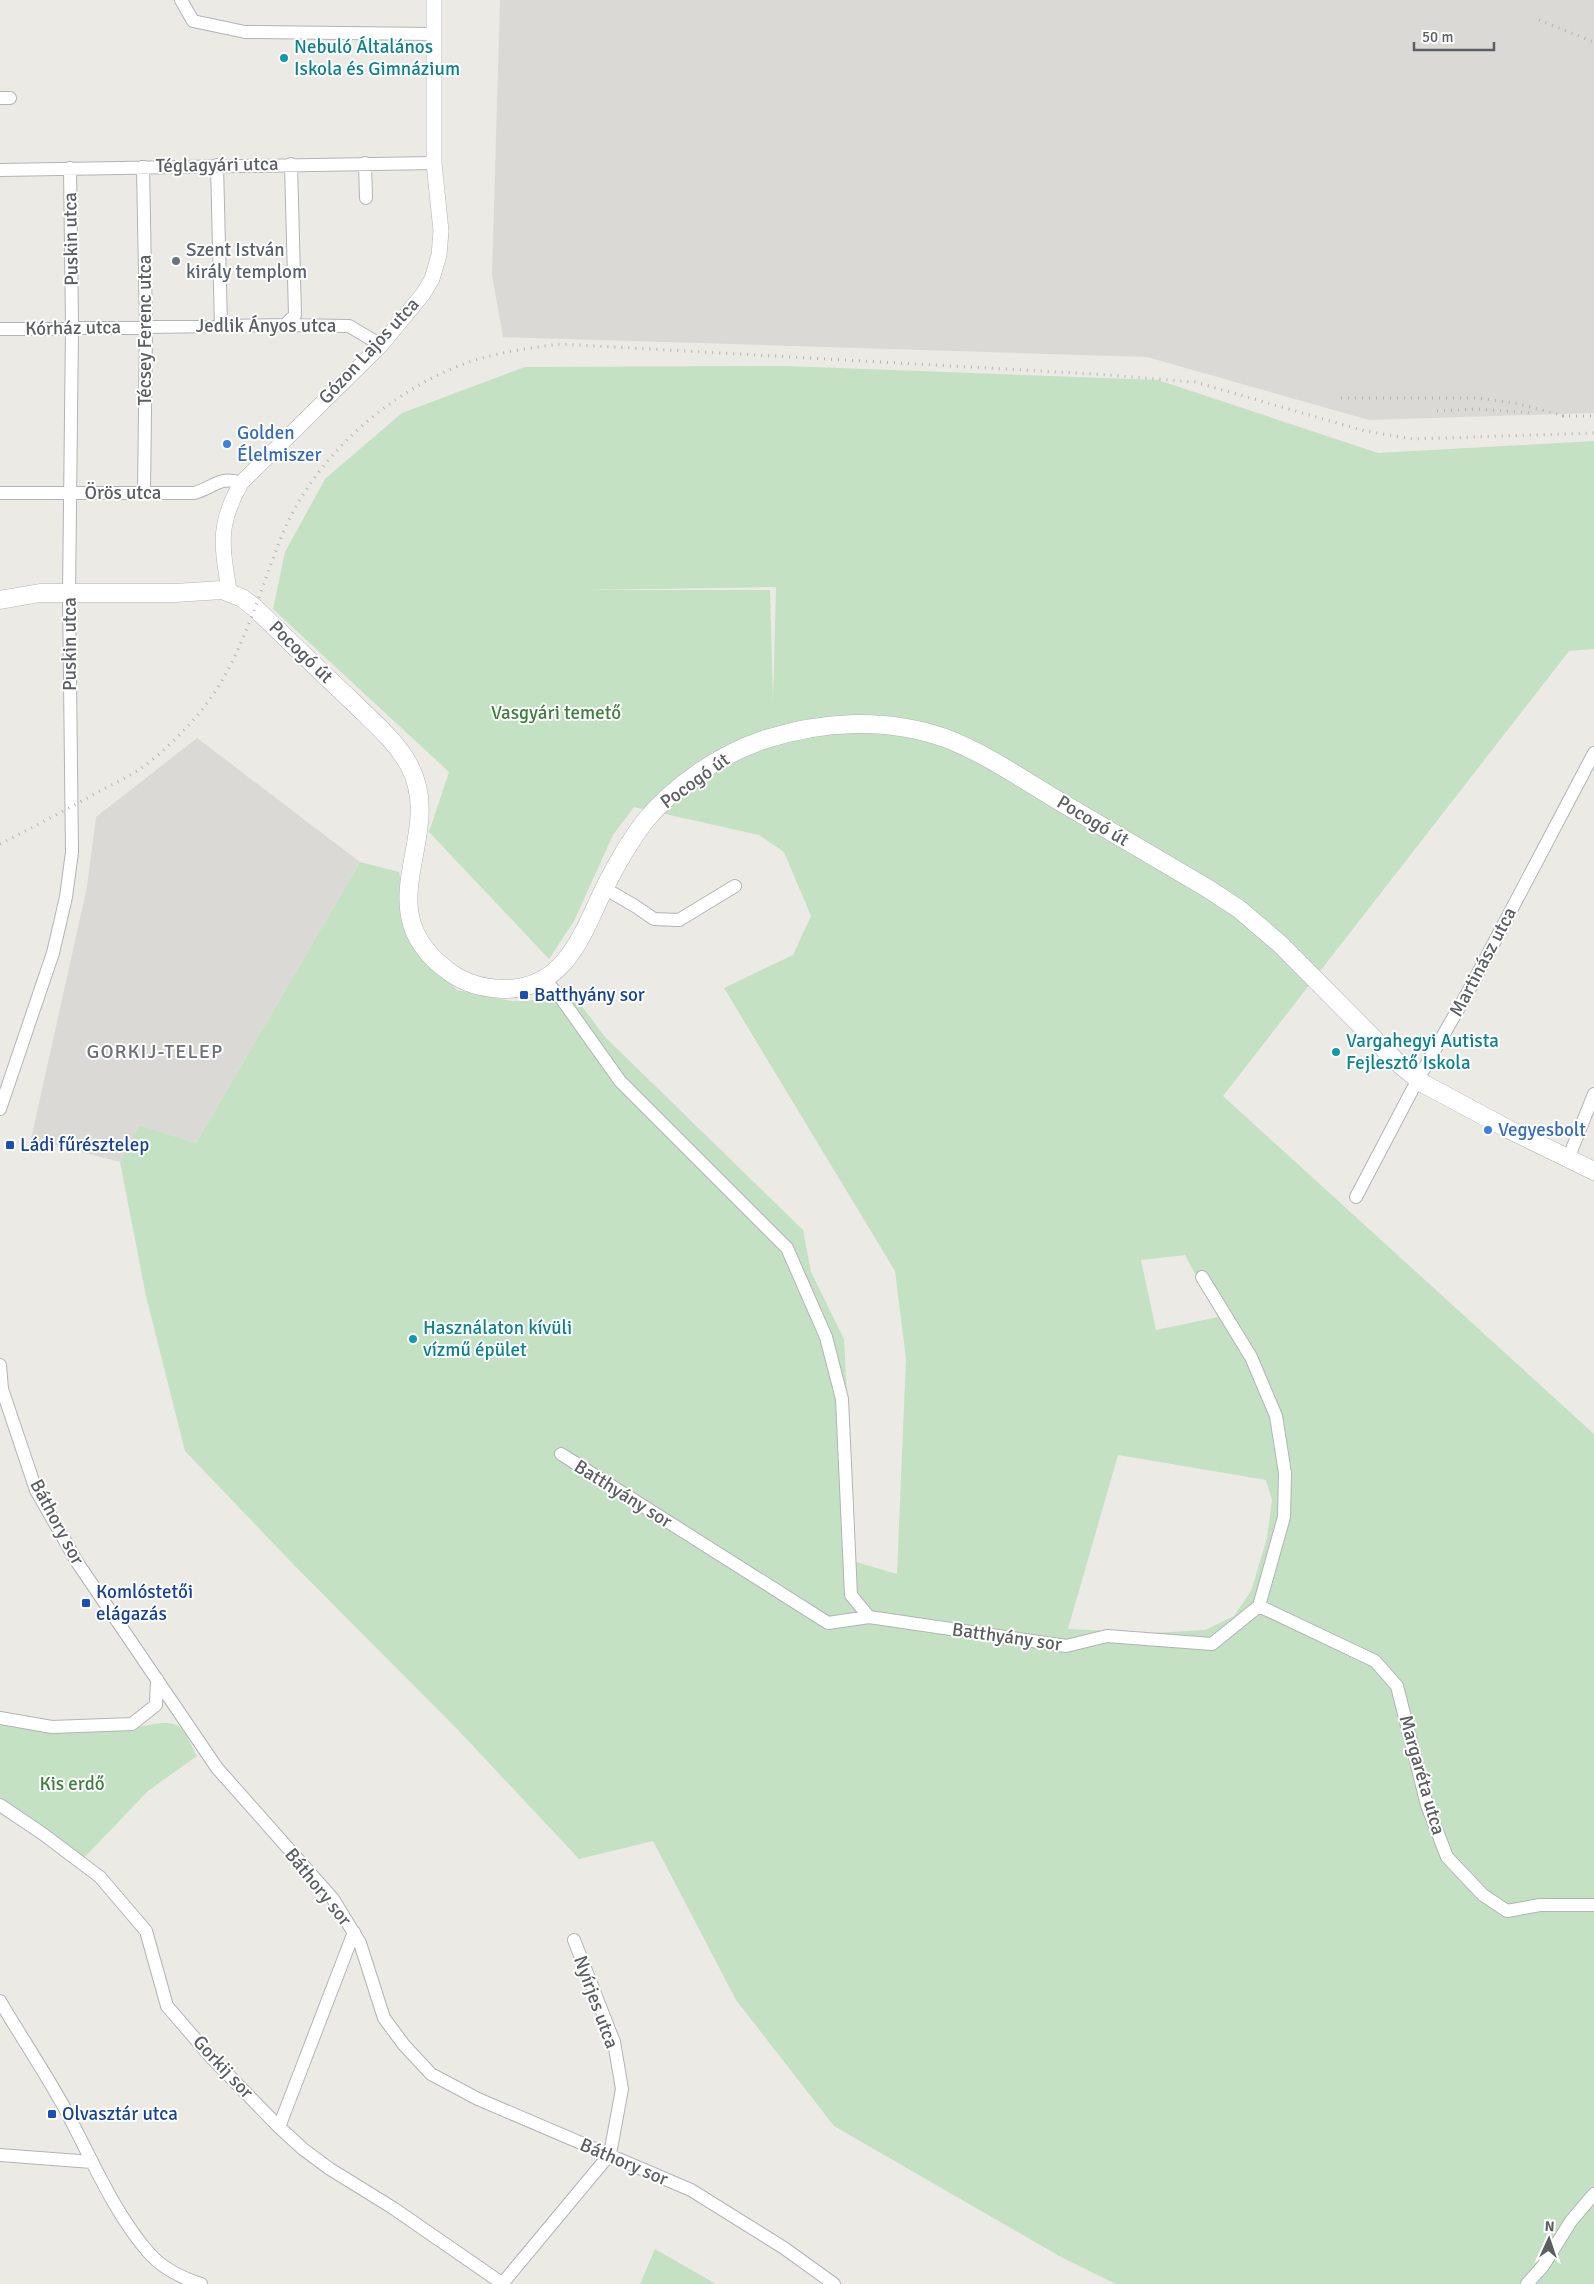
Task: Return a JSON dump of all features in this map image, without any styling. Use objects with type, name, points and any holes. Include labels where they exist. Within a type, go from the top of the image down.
[{"type":"main road","points":[[0,600],[40,593],[229,591]]},
{"type":"main road","name":"Pocogó út","points":[[229,591],[255,608],[377,726],[409,765],[419,794],[414,853],[408,879],[408,909],[411,924],[422,947],[437,963],[454,976],[478,986],[514,989],[544,980],[566,962],[572,953],[623,852],[656,809],[686,783],[739,750],[762,741],[813,727],[866,724],[907,728],[948,739],[987,758],[1207,888],[1239,909],[1280,944],[1398,1063],[1418,1079],[1451,1099],[1594,1171]]},
{"type":"street","points":[[181,0],[192,21],[245,32],[432,34]]},
{"type":"street","name":"Gózon Lajos utca","points":[[229,591],[223,550],[224,525],[229,505],[241,483],[381,345],[423,294],[432,279],[439,256],[441,231],[434,163],[432,34],[434,0]]},
{"type":"street","points":[[365,163],[366,198]]},
{"type":"street","name":"Téglagyári utca","points":[[0,170],[216,165],[434,163]]},
{"type":"street","points":[[285,325],[295,315],[291,164]]},
{"type":"street","points":[[216,165],[221,326]]},
{"type":"street","name":"Técsey Ferenc utca","points":[[143,167],[146,327],[144,493]]},
{"type":"street","name":"Puskin utca","points":[[0,1109],[53,952],[66,897],[72,852],[69,594],[72,328],[70,168]]},
{"type":"street","name":"Jedlik Ányos utca","points":[[146,327],[349,326],[381,345]]},
{"type":"street","name":"Kórház utca","points":[[0,329],[146,327]]},
{"type":"street","name":"Örös utca","points":[[0,493],[194,493],[206,490],[224,479],[231,479],[241,483]]},
{"type":"street","name":"Martinász utca","points":[[1356,1197],[1418,1079],[1468,992],[1594,753]]},
{"type":"street","points":[[604,888],[636,906],[654,919],[678,920],[735,886]]},
{"type":"street","points":[[544,980],[561,998],[620,1081],[787,1248],[826,1338],[842,1399],[851,1595],[869,1617]]},
{"type":"street","points":[[1568,1159],[1594,1094]]},
{"type":"street","points":[[1202,1277],[1251,1357],[1276,1416],[1285,1473],[1284,1517],[1259,1606]]},
{"type":"street","name":"Báthory sor","points":[[0,1365],[1,1389],[36,1490],[77,1562],[216,1768],[332,1899],[360,1943],[384,2018],[404,2045],[430,2074],[495,2107],[555,2134],[610,2154],[691,2190],[784,2248],[834,2284]]},
{"type":"street","name":"Batthyány sor","points":[[561,1454],[828,1624],[869,1617],[1066,1646],[1107,1636],[1212,1644],[1259,1606]]},
{"type":"street","name":"Margaréta utca","points":[[1259,1606],[1375,1661],[1397,1686],[1427,1805],[1447,1856],[1483,1895],[1507,1911],[1540,1905],[1594,1906]]},
{"type":"street","points":[[0,1718],[52,1727],[132,1724],[156,1705],[157,1679]]},
{"type":"street","name":"Gorkij sor","points":[[0,1805],[43,1834],[100,1877],[118,1897],[146,1931],[166,2006],[210,2056],[279,2127],[303,2149],[330,2168],[393,2208],[503,2284]]},
{"type":"street","points":[[279,2127],[354,1932]]},
{"type":"street","name":"Nyírjes utca","points":[[574,1940],[614,2042],[622,2089],[610,2154]]},
{"type":"street","points":[[0,2001],[64,2109],[124,2217],[150,2254],[178,2276],[201,2284]]},
{"type":"street","points":[[503,2284],[610,2154]]},
{"type":"street","points":[[0,2155],[92,2162]]},
{"type":"street","points":[[1528,2284],[1544,2266],[1571,2221],[1594,2194]]},
{"type":"shaded area","points":[[500,0],[1594,0],[1594,413],[1369,420],[1147,357],[503,337],[492,275]]},
{"type":"shaded area","points":[[197,738],[360,862],[196,1143],[139,1125],[120,1162],[31,1139],[87,887],[96,817]]},
{"type":"green space","name":"Vasgyári temető","points":[[786,366],[1158,380],[1378,453],[1594,441],[1594,649],[1569,651],[1223,1096],[1594,1434],[1594,2284],[1116,2284],[1061,2257],[834,2126],[736,2000],[653,1841],[579,1859],[458,1730],[293,1564],[185,1451],[146,1296],[120,1162],[139,1125],[196,1143],[360,862],[399,872],[403,893],[404,929],[428,963],[457,990],[511,1001],[541,1000],[572,993],[605,1037],[803,1230],[811,1272],[844,1339],[856,1562],[897,1574],[906,1359],[895,1271],[724,988],[793,955],[811,916],[784,852],[759,835],[634,807],[613,835],[574,921],[549,959],[429,832],[449,772],[273,609],[285,552],[325,479],[402,413],[525,367]],"holes":[[[776,587],[773,702],[770,590],[584,590]],[[1185,1255],[1218,1317],[1156,1330],[1141,1260]],[[1118,1455],[1266,1480],[1272,1500],[1267,1538],[1251,1591],[1234,1616],[1205,1630],[1153,1633],[1068,1629]]]},
{"type":"green space","name":"Kis erdő","points":[[0,1718],[133,1729],[158,1723],[177,1725],[186,1735],[197,1756],[148,1791],[80,1862],[0,1805]]},
{"type":"green space","points":[[655,2249],[716,2284],[640,2284]]},
{"type":"railway","points":[[1539,20],[1594,42]]},
{"type":"railway","points":[[0,844],[135,772],[156,757],[180,734],[201,711],[228,670],[248,626],[282,535],[296,506],[336,452],[360,428],[387,406],[415,387],[445,372],[486,357],[561,344],[1094,374],[1195,382],[1365,431],[1413,439],[1594,433]]},
{"type":"railway","points":[[1341,398],[1477,398],[1515,403],[1568,417]]},
{"type":"railway","points":[[1437,411],[1477,409],[1532,413]]},
{"type":"railway","points":[[1562,416],[1594,416]]},
{"type":"place","name":"Nebuló Általános Iskola és Gimnázium","points":[[284,58]]},
{"type":"place","name":"Szent István király templom","points":[[176,261]]},
{"type":"place","name":"Golden Élelmiszer","points":[[227,444]]},
{"type":"place","name":"Batthyány sor","points":[[524,995]]},
{"type":"place","name":"Vargahegyi Autista Fejlesztő Iskola","points":[[1336,1052]]},
{"type":"place","name":"Vegyesbolt","points":[[1488,1130]]},
{"type":"place","name":"Ládi fűrésztelep","points":[[10,1145]]},
{"type":"place","name":"Használaton kívüli vízmű épület","points":[[413,1339]]},
{"type":"place","name":"Komlóstetői elágazás","points":[[86,1603]]},
{"type":"place","name":"Olvasztár utca","points":[[52,2114]]},
{"type":"district","name":"GORKIJ-TELEP","points":[[155,1051]]}]
